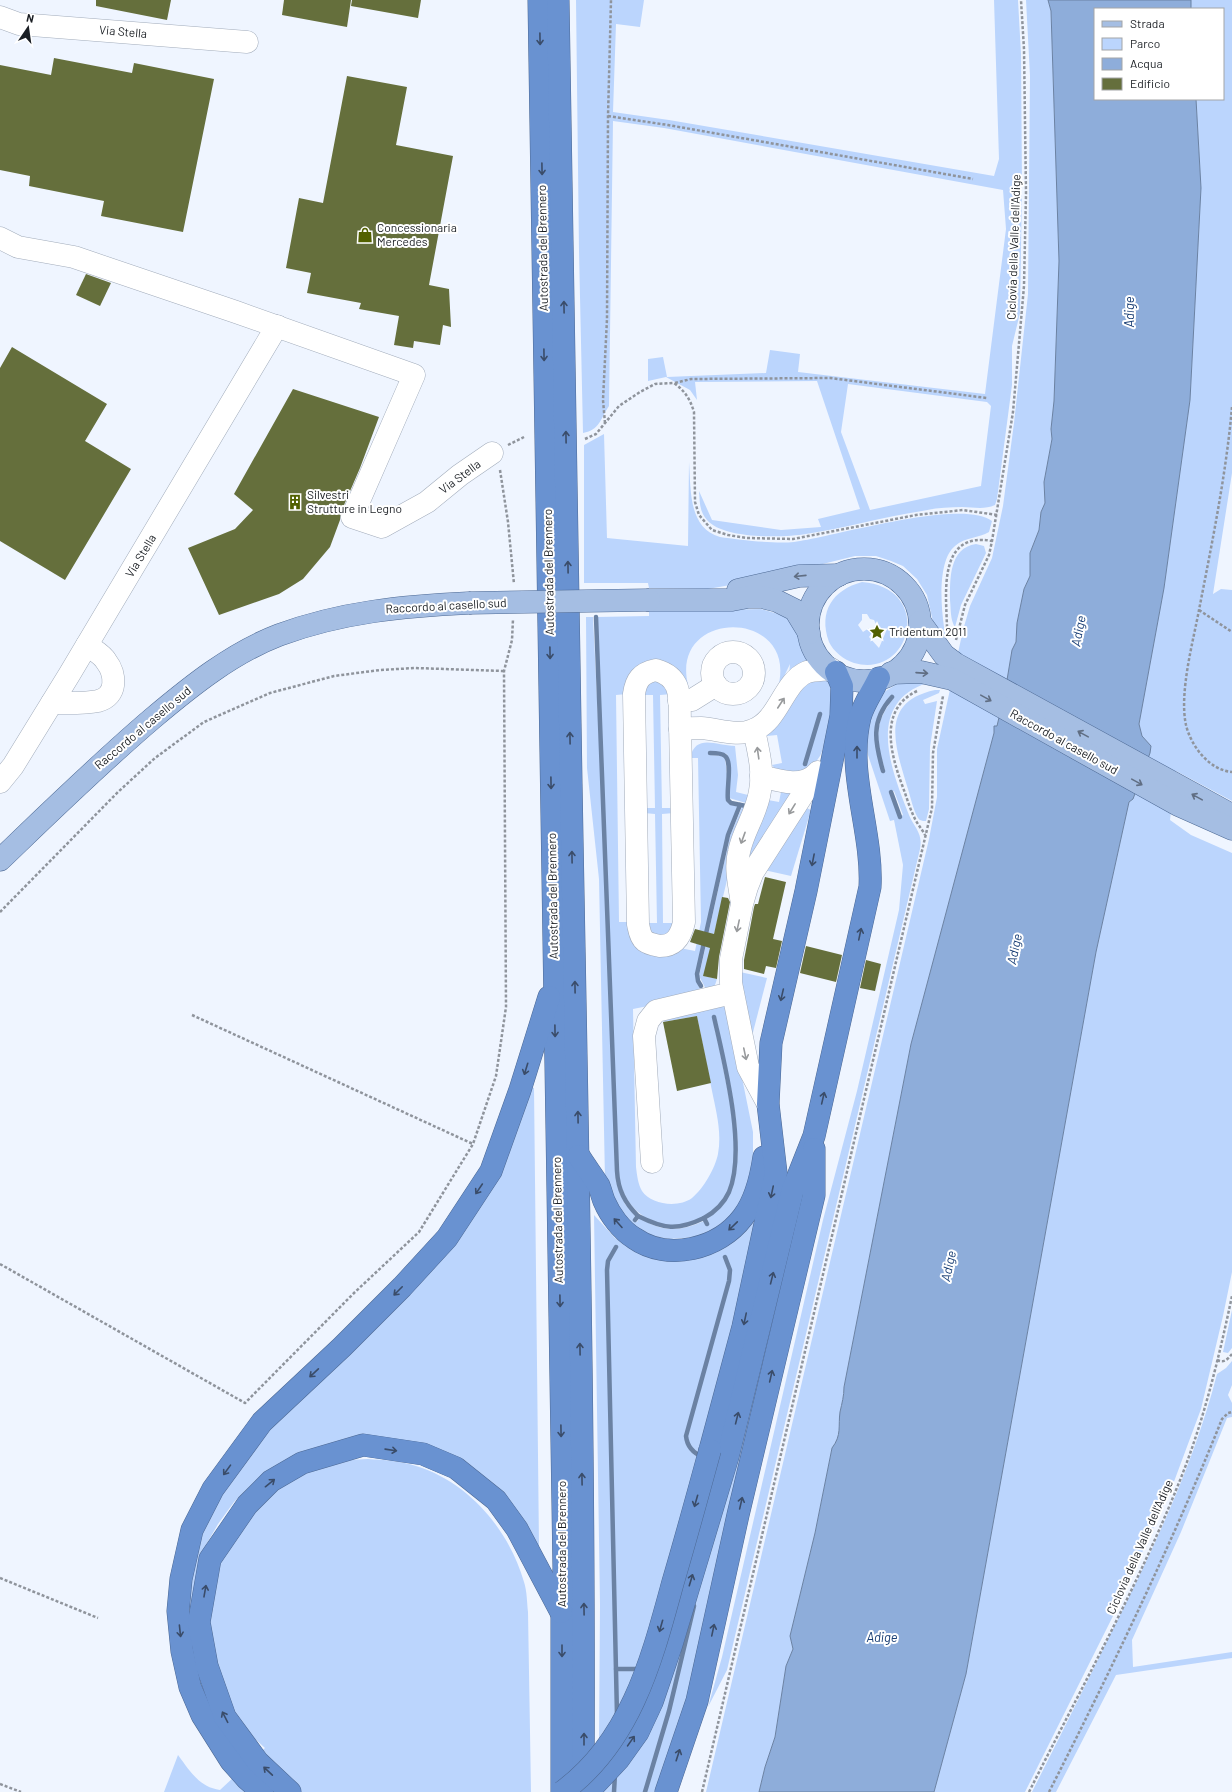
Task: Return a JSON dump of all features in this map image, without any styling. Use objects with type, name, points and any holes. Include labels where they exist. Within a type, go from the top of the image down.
[{"type":"highway","name":"Autostrada del Brennero","points":[[539,0],[564,1568],[562,1612],[562,1792]]},
{"type":"highway","name":"Autostrada del Brennero","points":[[558,0],[579,1156],[584,1621],[583,1792]]},
{"type":"highway","points":[[562,1792],[573,1784],[594,1763],[613,1739],[633,1704],[652,1657],[719,1453],[743,1326],[776,1173],[769,1126],[768,1104],[771,1043],[806,891],[842,716],[842,686],[833,671]]},
{"type":"highway","points":[[588,1792],[618,1760],[638,1732],[652,1702],[671,1646],[719,1453],[793,1189],[814,1136],[870,888],[871,867],[857,776],[857,749],[860,717],[864,706],[885,676]]},
{"type":"highway","points":[[290,1792],[258,1762],[239,1755],[202,1715],[190,1687],[182,1651],[178,1611],[181,1579],[192,1530],[213,1489],[262,1422],[342,1347],[447,1238],[491,1171],[520,1090],[555,978]]},
{"type":"highway","points":[[579,1156],[599,1187],[604,1201],[613,1217],[624,1230],[634,1238],[647,1244],[662,1249],[680,1251],[709,1243],[731,1229],[743,1217],[760,1180],[769,1126]]},
{"type":"highway","points":[[666,1792],[697,1701],[736,1523],[814,1195],[814,1136]]},
{"type":"highway","points":[[262,1792],[247,1779],[207,1666],[199,1622],[210,1559],[247,1505],[271,1481],[302,1463],[363,1446],[424,1454],[456,1468],[496,1500],[518,1529],[562,1612]]},
{"type":"main road","name":"Raccordo al casello sud","points":[[809,632],[809,618],[814,600],[826,584],[839,575],[856,569],[867,569],[892,576],[904,585],[910,593],[915,602],[920,622],[914,649],[906,662],[885,676]]},
{"type":"main road","name":"Raccordo al casello sud","points":[[690,601],[799,576],[839,575]]},
{"type":"main road","name":"Raccordo al casello sud","points":[[0,860],[106,757],[188,688],[234,657],[278,636],[329,619],[383,609],[469,603],[649,600],[690,601],[732,600],[748,597],[762,597],[777,601],[795,610],[809,632],[818,656],[833,671],[857,680],[921,672],[951,678],[1232,815]]},
{"type":"main road","name":"Raccordo al casello sud","points":[[920,622],[944,655],[951,678],[1178,805],[1232,830]]},
{"type":"street","name":"Via Stella","points":[[0,17],[19,24],[248,42]]},
{"type":"street","name":"Via Stella","points":[[0,238],[18,247],[74,257],[277,326],[414,375],[352,517],[382,527],[427,502],[460,475],[492,453]]},
{"type":"street","name":"Via Stella","points":[[0,782],[12,766],[52,703],[277,326]]},
{"type":"street","points":[[52,703],[82,703],[100,700],[107,697],[113,690],[114,679],[112,670],[106,660],[87,645]]},
{"type":"street","points":[[656,670],[671,677],[679,692],[680,729],[684,922],[681,933],[676,941],[670,944],[657,946],[645,941],[640,934],[638,924],[634,694],[636,684],[641,676],[656,670]]},
{"type":"street","points":[[680,729],[701,728],[744,733],[754,730],[761,726],[771,716],[793,682],[807,672],[833,671]]},
{"type":"street","points":[[679,701],[692,700],[716,684]]},
{"type":"street","points":[[742,904],[738,876],[738,853],[758,802],[761,776],[758,748],[754,730]]},
{"type":"street","points":[[768,1104],[748,1067],[732,993],[730,972],[731,959],[747,886],[758,862],[814,777],[834,753]]},
{"type":"street","points":[[761,776],[794,783],[814,777]]},
{"type":"street","points":[[652,1162],[644,1036],[648,1020],[656,1011],[732,993]]},
{"type":"path","points":[[605,424],[603,400],[607,319],[608,116],[612,0]]},
{"type":"path","name":"Ciclovia della Valle dell'Adige","points":[[956,641],[966,605],[989,555],[997,515],[1013,412],[1024,286],[1026,194],[1024,49],[1021,0]]},
{"type":"path","points":[[608,116],[668,125],[973,179]]},
{"type":"path","points":[[585,439],[596,434],[619,406],[640,392],[655,384],[691,380],[830,378],[987,398]]},
{"type":"path","points":[[674,383],[683,390],[691,402],[694,412],[695,502],[699,515],[712,530],[728,535],[747,538],[793,539],[916,515],[963,510],[997,515]]},
{"type":"path","points":[[1232,407],[1230,437],[1219,507],[1191,647],[1185,699],[1186,725],[1198,750],[1208,762],[1232,772]]},
{"type":"path","points":[[492,453],[501,472],[508,522],[514,589]]},
{"type":"path","points":[[947,633],[947,575],[950,560],[958,548],[965,544],[978,540],[992,541]]},
{"type":"path","points":[[1199,610],[1232,632]]},
{"type":"path","points":[[0,1264],[245,1403],[354,1293],[420,1232],[473,1144],[496,1076],[506,1007],[504,671],[512,640],[513,618]]},
{"type":"path","points":[[0,912],[118,792],[154,758],[204,722],[270,693],[334,676],[380,670],[415,668],[504,671]]},
{"type":"path","points":[[702,1792],[926,835],[933,796],[932,753],[951,678]]},
{"type":"path","points":[[920,690],[903,702],[897,710],[892,723],[890,738],[891,749],[900,780],[915,820],[926,835]]},
{"type":"path","points":[[192,1015],[473,1144]]},
{"type":"path","name":"Ciclovia della Valle dell'Adige","points":[[1029,1792],[1098,1659],[1151,1548],[1177,1489],[1204,1411],[1232,1296]]},
{"type":"path","points":[[1217,1360],[1222,1362],[1232,1354]]},
{"type":"path","points":[[1049,1792],[1089,1713],[1182,1518],[1222,1419],[1228,1413],[1232,1412]]},
{"type":"path","points":[[0,1578],[98,1618]]},
{"type":"path","points":[[0,1784],[21,1792]]},
{"type":"green space","points":[[576,0],[644,0],[640,27],[616,24],[613,112],[669,120],[994,176],[999,159],[994,0],[1018,0],[1021,54],[1022,187],[1020,313],[1012,346],[1012,385],[995,505],[983,508],[957,507],[932,509],[821,532],[796,535],[754,536],[726,531],[715,526],[704,517],[700,506],[699,491],[712,520],[781,530],[821,527],[818,519],[860,509],[817,381],[695,382],[697,400],[690,390],[666,377],[648,381],[648,359],[663,357],[667,377],[766,373],[770,350],[800,354],[798,372],[985,394],[1006,229],[1003,190],[664,128],[613,121],[609,406],[596,427],[589,432],[583,433]],"holes":[[[848,384],[987,402],[991,406],[981,486],[870,510],[841,432]]]},
{"type":"green space","points":[[1026,0],[1048,0],[1051,11],[1059,261],[1054,401],[1051,429],[1052,439],[1044,482],[1045,503],[1041,512],[1039,530],[1030,553],[1030,576],[1024,589],[1017,623],[1016,642],[1012,650],[1005,692],[997,726],[994,726],[994,733],[911,1044],[844,1387],[838,1435],[832,1448],[815,1533],[790,1636],[793,1649],[786,1666],[775,1737],[765,1767],[759,1792],[706,1792],[929,839],[937,797],[937,749],[963,630],[970,606],[992,558],[1003,506],[1014,423],[1028,294],[1030,76]]},
{"type":"green space","points":[[1191,0],[1232,0],[1232,473],[1213,594],[1221,589],[1232,590],[1232,801],[1176,771],[1170,820],[1191,835],[1232,853],[1232,1272],[1201,1409],[1172,1487],[1114,1614],[1025,1792],[934,1792],[966,1674],[1096,952],[1129,802],[1133,799],[1151,746],[1142,736],[1139,724],[1164,588],[1190,400],[1201,188],[1196,100],[1224,100],[1224,8],[1191,8]]},
{"type":"green space","points":[[604,434],[607,538],[688,546],[689,462],[691,495],[697,516],[702,525],[710,532],[720,537],[757,541],[794,542],[926,516],[954,514],[976,515],[992,521],[989,532],[963,541],[955,546],[948,554],[944,566],[942,580],[942,612],[949,651],[933,622],[927,595],[917,579],[903,566],[876,556],[855,556],[758,580],[708,589],[649,588],[648,583],[584,583],[584,445]]},
{"type":"green space","points":[[976,544],[984,546],[986,553],[961,605],[955,627],[951,618],[950,600],[950,583],[953,566],[961,551]]},
{"type":"green space","points":[[862,582],[885,588],[899,599],[906,614],[907,631],[901,646],[890,658],[874,664],[850,662],[836,652],[829,642],[825,621],[830,603],[843,590]],"holes":[[[862,614],[867,614],[870,619],[874,620],[877,626],[881,627],[879,632],[887,629],[879,648],[869,637],[873,631],[869,630],[869,628],[863,632],[858,625],[862,620]]]},
{"type":"green space","points":[[761,609],[785,616],[793,624],[814,665],[789,675],[790,664],[777,691],[780,664],[771,644],[755,632],[735,627],[715,630],[698,641],[687,659],[688,685],[675,671],[627,694],[616,695],[619,922],[631,922],[675,947],[695,951],[701,922],[698,758],[690,758],[693,750],[697,746],[702,743],[714,743],[735,746],[738,775],[736,792],[752,796],[733,855],[704,976],[717,979],[715,985],[708,993],[699,976],[730,836],[742,807],[746,808],[746,803],[729,798],[730,773],[727,754],[710,751],[710,755],[722,756],[725,758],[727,774],[726,799],[730,803],[738,805],[728,832],[696,972],[698,985],[703,995],[633,1009],[636,1167],[642,1191],[646,1196],[666,1204],[680,1203],[692,1198],[701,1189],[712,1171],[717,1160],[719,1146],[717,1114],[697,1016],[663,1022],[667,1018],[723,1004],[728,1009],[753,1132],[753,1161],[744,1200],[731,1216],[711,1231],[696,1237],[669,1239],[649,1235],[635,1227],[618,1211],[605,1179],[599,879],[587,768],[586,617],[593,617],[605,858],[616,1181],[625,1204],[637,1216],[634,1220],[637,1222],[639,1218],[656,1226],[679,1229],[704,1221],[705,1224],[708,1224],[707,1219],[720,1208],[726,1200],[734,1182],[737,1161],[738,1139],[736,1116],[716,1017],[714,1017],[734,1132],[731,1181],[723,1200],[710,1214],[693,1223],[675,1226],[657,1223],[640,1214],[627,1199],[619,1178],[597,617],[649,616],[649,611]]},
{"type":"green space","points":[[654,677],[673,694],[660,695],[662,808],[674,808],[674,813],[662,814],[663,923],[679,923],[677,928],[657,939],[643,923],[657,923],[655,814],[644,813],[644,808],[655,808],[653,695],[639,695]]},
{"type":"green space","points":[[826,680],[832,689],[834,699],[822,752],[815,763],[805,770],[790,774],[781,773],[772,765],[782,763],[777,735],[767,736],[766,731],[801,683]]},
{"type":"green space","points":[[902,681],[927,683],[907,693],[895,706],[889,723],[888,741],[891,760],[902,798],[918,831],[921,844],[727,1670],[708,1707],[722,1657],[823,1220],[857,1091],[899,910],[903,865],[894,820],[890,821],[866,749],[866,723],[884,692]],"holes":[[[891,697],[893,699],[882,717],[878,733],[878,741],[885,770],[882,771],[877,751],[875,732],[876,723],[884,705]],[[894,791],[903,815],[899,817],[889,792]]]},
{"type":"green space","points":[[935,690],[940,690],[939,693],[923,700],[925,704],[937,701],[930,747],[929,809],[926,821],[924,821],[920,820],[916,814],[902,771],[898,756],[896,728],[898,715],[905,704],[917,696]]},
{"type":"green space","points":[[782,787],[799,787],[749,861],[745,850],[768,800],[779,802]]},
{"type":"green space","points":[[802,806],[811,810],[791,876],[764,870]]},
{"type":"green space","points":[[740,972],[767,978],[752,1036],[749,1034]]},
{"type":"green space","points":[[529,1087],[534,1088],[539,1547],[535,1546],[467,1468],[340,1442],[314,1448],[292,1457],[272,1469],[251,1485],[234,1502],[218,1524],[206,1545],[192,1619],[187,1597],[204,1526],[243,1457],[409,1288]]},
{"type":"green space","points":[[762,1209],[703,1448],[631,1690],[599,1742],[600,1605],[594,1215],[615,1238],[630,1248],[670,1261],[685,1261],[699,1257]]},
{"type":"green space","points":[[795,1216],[802,1217],[697,1665],[657,1792],[602,1792]]},
{"type":"green space","points":[[1232,1310],[1232,1348],[1228,1353],[1223,1352]]},
{"type":"green space","points":[[1232,1361],[1232,1385],[1228,1395],[1232,1403],[1232,1417],[1227,1418],[1181,1532],[1132,1640],[1133,1667],[1232,1652],[1232,1658],[1116,1675],[1056,1792],[1032,1792],[1156,1541],[1184,1476],[1207,1409],[1217,1374],[1226,1368]]},
{"type":"green space","points":[[368,1459],[410,1464],[435,1473],[470,1496],[484,1510],[508,1544],[524,1582],[527,1597],[531,1792],[164,1792],[178,1755],[201,1782],[206,1786],[220,1790],[265,1748],[234,1720],[207,1630],[219,1558],[264,1495],[303,1472],[349,1460]]},
{"type":"water","name":"Adige","points":[[1048,0],[1191,0],[1191,8],[1094,8],[1094,100],[1196,100],[1201,188],[1190,400],[1164,588],[1139,724],[1142,736],[1151,746],[1150,753],[1133,799],[1129,802],[1096,952],[966,1674],[934,1792],[759,1792],[765,1767],[775,1737],[786,1666],[793,1649],[790,1636],[815,1533],[832,1448],[838,1435],[844,1387],[911,1044],[994,733],[994,726],[997,726],[1005,692],[1012,650],[1016,642],[1017,623],[1024,589],[1030,576],[1030,553],[1039,530],[1041,512],[1045,503],[1044,482],[1052,439],[1051,429],[1054,401],[1059,261],[1051,11]]},
{"type":"building","points":[[96,0],[171,0],[167,20],[96,6]]},
{"type":"building","points":[[284,0],[351,0],[347,27],[282,15]]},
{"type":"building","points":[[352,0],[421,0],[418,18],[351,6]]},
{"type":"building","points":[[54,58],[132,73],[134,63],[214,79],[183,232],[101,216],[104,201],[29,186],[30,176],[0,170],[0,65],[51,75]]},
{"type":"building","name":"Concessionaria Mercedes","points":[[347,76],[407,87],[396,145],[453,156],[429,285],[449,289],[451,327],[443,325],[440,345],[414,341],[413,348],[394,345],[399,316],[359,309],[361,303],[307,293],[311,273],[286,268],[299,198],[323,203]]},
{"type":"building","points":[[86,274],[111,283],[100,306],[76,295]]},
{"type":"building","points":[[12,347],[107,404],[85,441],[131,469],[65,580],[0,541],[0,368]]},
{"type":"building","name":"Silvestri Strutture in Legno","points":[[293,389],[379,417],[360,468],[341,512],[340,520],[330,547],[303,579],[279,594],[219,615],[188,548],[235,529],[253,510],[234,494]]},
{"type":"building","points":[[765,877],[786,882],[773,939],[782,941],[776,968],[766,966],[764,974],[744,969],[744,960],[754,907],[755,904],[758,904]]},
{"type":"building","points":[[722,897],[728,898],[730,902],[719,957],[717,979],[703,976],[710,948],[690,942],[695,929],[714,934]]},
{"type":"building","points":[[806,946],[842,955],[836,982],[800,973]]},
{"type":"building","points":[[866,960],[881,964],[875,991],[860,988]]},
{"type":"building","points":[[697,1016],[711,1083],[677,1091],[663,1022]]},
{"type":"waterway","points":[[596,617],[617,1171],[623,1196],[638,1216],[635,1220]]},
{"type":"waterway","points":[[883,771],[878,751],[876,732],[880,715],[892,697]]},
{"type":"waterway","points":[[805,764],[820,714]]},
{"type":"waterway","points":[[710,753],[722,754],[725,756],[729,764],[728,800],[731,803],[746,806]]},
{"type":"waterway","points":[[891,792],[900,817]]},
{"type":"waterway","points":[[701,986],[698,981],[697,974],[728,835],[740,805]]},
{"type":"waterway","points":[[707,1224],[704,1218],[719,1207],[729,1192],[734,1174],[736,1153],[732,1105],[714,1017]]},
{"type":"waterway","points":[[638,1216],[655,1224],[671,1227],[686,1225],[704,1218]]},
{"type":"waterway","points":[[616,1247],[608,1261],[607,1270],[617,1715]]},
{"type":"waterway","points":[[703,1457],[691,1449],[686,1436],[729,1281],[730,1270],[725,1257]]},
{"type":"waterway","points":[[645,1792],[669,1711],[694,1606]]},
{"type":"waterway","points":[[616,1669],[641,1669]]},
{"type":"waterway","points":[[614,1792],[615,1774]]},
{"type":"place","name":"Concessionaria Mercedes","points":[[365,235]]},
{"type":"place","name":"Silvestri Strutture in Legno","points":[[295,502]]},
{"type":"place","name":"Tridentum 2011","points":[[877,632]]}]
